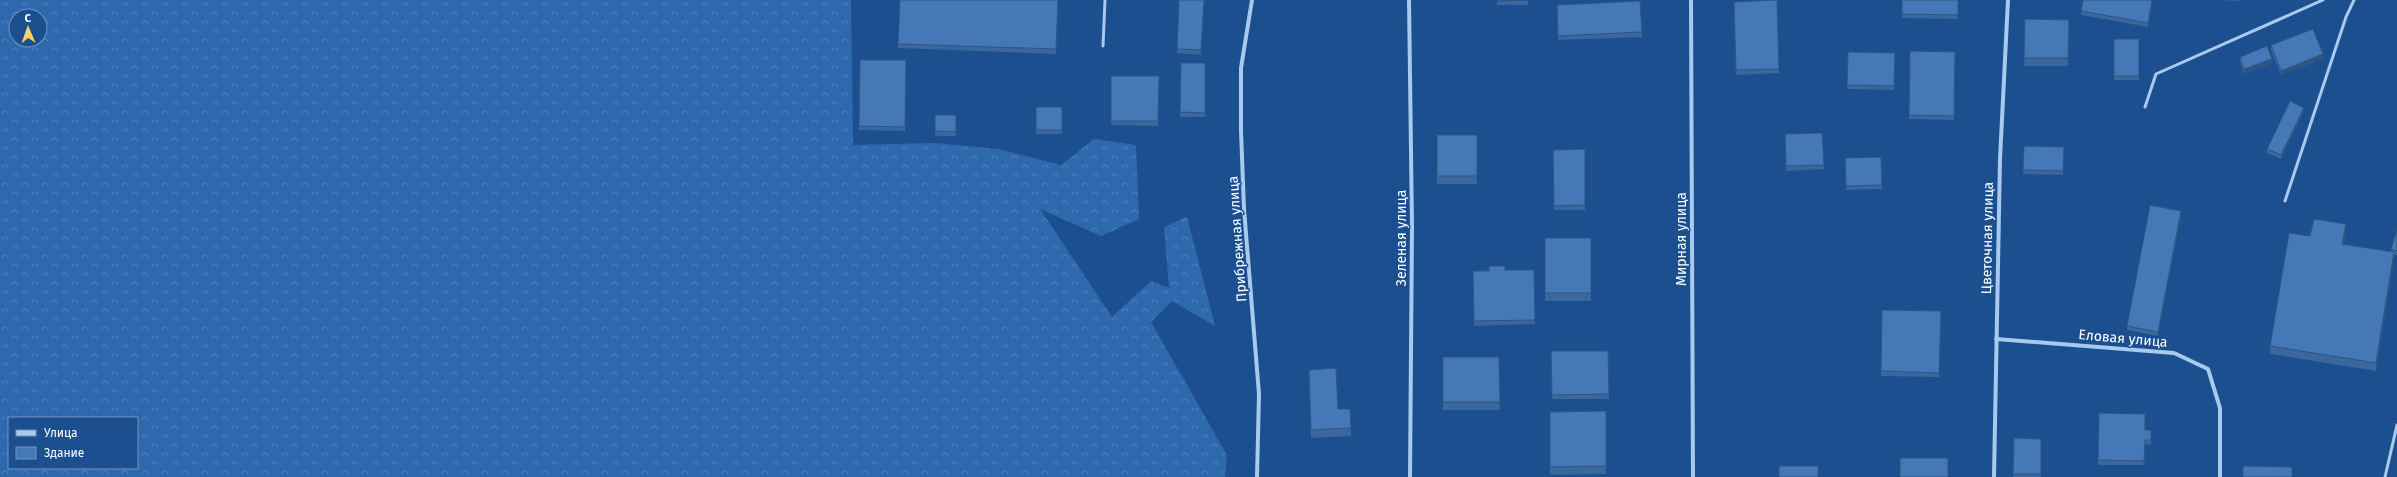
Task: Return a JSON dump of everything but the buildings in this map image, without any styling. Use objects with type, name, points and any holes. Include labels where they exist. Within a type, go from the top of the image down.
[{"type":"street","name":"Прибрежная улица","points":[[1252,0],[1241,68],[1241,131],[1244,209],[1259,394],[1257,477]]},
{"type":"street","name":"Зеленая улица","points":[[1409,0],[1412,226],[1410,477]]},
{"type":"street","name":"Мирная улица","points":[[1691,0],[1694,477]]},
{"type":"street","name":"Цветочная улица","points":[[1994,477],[2000,159],[2008,0]]},
{"type":"street","name":"Еловая улица","points":[[1996,339],[2174,353],[2208,369],[2220,408],[2220,477]]},
{"type":"lane","points":[[1103,46],[1105,0]]},
{"type":"lane","points":[[2145,108],[2156,74],[2323,0]]},
{"type":"lane","points":[[2286,201],[2344,24],[2354,0]]},
{"type":"lane","points":[[2385,477],[2397,425]]},
{"type":"green space","points":[[0,0],[851,0],[853,145],[935,143],[998,149],[1061,165],[1094,139],[1136,145],[1139,219],[1101,236],[1040,209],[1112,317],[1151,281],[1169,288],[1164,227],[1187,217],[1215,326],[1172,301],[1151,322],[1227,455],[1225,477],[0,477]]}]
